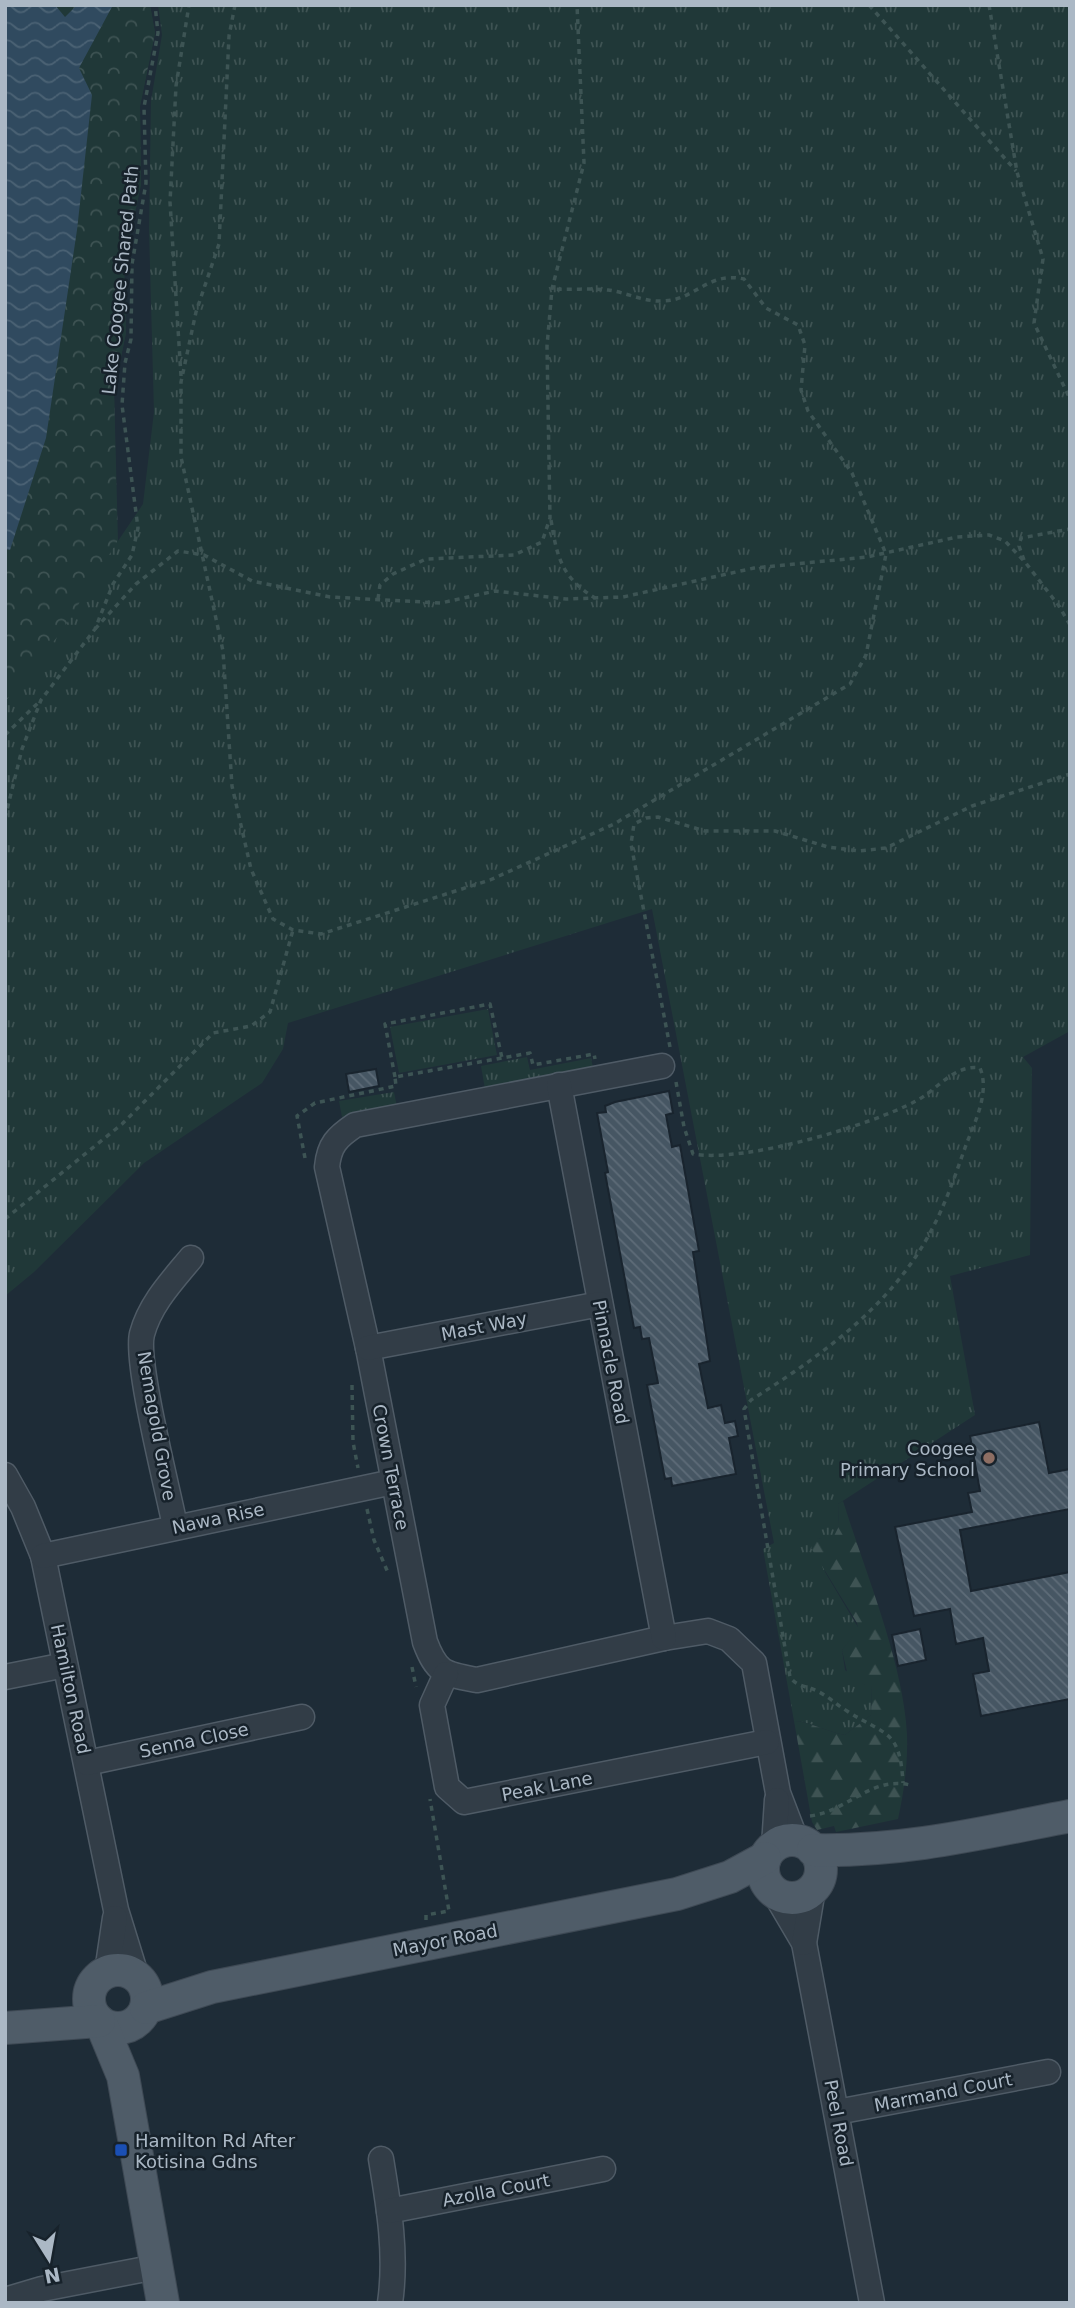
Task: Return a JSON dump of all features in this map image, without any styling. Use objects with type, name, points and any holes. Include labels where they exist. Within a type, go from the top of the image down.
[{"type":"main road","name":"Mayor Road","points":[[126,1992],[212,1987],[677,1894],[730,1877],[791,1842],[862,1851],[917,1846],[1070,1816]]},
{"type":"main road","points":[[791,1842],[820,1861],[821,1874],[814,1887],[802,1896],[788,1898],[773,1891],[763,1875],[791,1842]]},
{"type":"main road","name":"Mayor Road","points":[[814,1887],[843,1871],[917,1846]]},
{"type":"main road","name":"Mayor Road","points":[[677,1894],[773,1891]]},
{"type":"main road","points":[[7,2028],[126,1992]]},
{"type":"main road","name":"Hamilton Road","points":[[123,2076],[100,2022],[90,2006],[126,1992],[123,2076],[163,2303]]},
{"type":"main road","points":[[7,2028],[100,2022]]},
{"type":"street","name":"Crown Terrace","points":[[446,1674],[433,1662],[425,1642],[368,1348],[327,1167],[328,1152],[337,1137],[355,1125],[669,1066]]},
{"type":"street","name":"Pinnacle Road","points":[[559,1085],[664,1638]]},
{"type":"street","name":"Nemagold Grove","points":[[175,1526],[146,1380],[141,1336],[156,1301],[191,1258]]},
{"type":"street","name":"Mast Way","points":[[368,1348],[600,1304]]},
{"type":"street","name":"Hamilton Road","points":[[5,1475],[23,1507],[43,1556],[116,1910],[126,1992]]},
{"type":"street","name":"Nawa Rise","points":[[43,1556],[393,1482]]},
{"type":"street","points":[[446,1674],[477,1680],[664,1638],[708,1631],[729,1639],[754,1663],[767,1742],[791,1842]]},
{"type":"street","points":[[5,1677],[65,1665]]},
{"type":"street","name":"Peak Lane","points":[[446,1674],[432,1705],[447,1787],[464,1802],[767,1742]]},
{"type":"street","name":"Senna Close","points":[[87,1763],[302,1717]]},
{"type":"street","name":"Peel Road","points":[[804,1943],[814,1887]]},
{"type":"street","name":"Peel Road","points":[[773,1891],[804,1943],[872,2303]]},
{"type":"street","name":"Marmand Court","points":[[837,2112],[1048,2072]]},
{"type":"street","points":[[381,2159],[389,2211],[393,2277],[390,2303]]},
{"type":"street","name":"Azolla Court","points":[[389,2211],[603,2169]]},
{"type":"street","points":[[5,2300],[156,2267]]},
{"type":"path","name":"Lake Coogee Shared Path","points":[[5,818],[22,748],[41,700],[95,629],[113,584],[132,555],[138,528],[129,479],[122,405],[125,363],[131,339],[132,264],[146,183],[144,107],[158,33],[155,5]]},
{"type":"path","points":[[189,5],[176,86],[170,202],[181,382],[181,457],[223,651],[232,786],[251,869],[273,919],[293,930],[321,934],[490,880],[614,824],[850,684],[866,655],[886,554],[852,473],[804,401],[801,390],[805,345],[799,325],[766,309],[744,279],[730,276],[714,279],[687,295],[662,302],[605,290],[552,289]]},
{"type":"path","points":[[181,382],[196,312],[219,244],[228,48],[235,5]]},
{"type":"path","points":[[578,5],[584,163],[552,289],[547,346],[550,518],[556,551],[565,572],[576,586],[595,598]]},
{"type":"path","points":[[869,5],[1017,172]]},
{"type":"path","points":[[989,5],[1017,172],[1042,259],[1034,323],[1070,399]]},
{"type":"path","points":[[378,600],[380,585],[387,579],[426,559],[514,555],[541,542],[550,518]]},
{"type":"path","points":[[1025,562],[1019,546],[1021,538],[1070,529]]},
{"type":"path","points":[[95,629],[136,584],[178,551],[204,555],[252,581],[330,597],[441,603],[495,591],[566,598],[622,597],[754,568],[886,554],[957,537],[989,535],[1005,541],[1025,562],[1070,625]]},
{"type":"path","points":[[5,735],[41,700]]},
{"type":"path","points":[[903,1783],[898,1750],[882,1729],[848,1712],[817,1690],[794,1682],[790,1677],[744,1409],[751,1400],[859,1322],[882,1301],[903,1274],[932,1230],[952,1182],[978,1114],[984,1076],[980,1068],[965,1068],[916,1101],[874,1118],[808,1138],[711,1157],[693,1154],[669,1066],[631,844],[634,824],[646,818],[659,817],[705,831],[775,831],[828,847],[859,851],[886,848],[972,806],[1070,774]]},
{"type":"path","points":[[5,1219],[122,1124],[213,1033],[251,1026],[270,1012],[293,930]]},
{"type":"path","points":[[395,1077],[385,1024],[490,1004],[502,1058]]},
{"type":"path","points":[[791,1842],[832,1811],[880,1784],[910,1785]]},
{"type":"green space","points":[[5,5],[150,5],[155,33],[140,106],[141,184],[124,266],[126,333],[114,390],[117,542],[62,631],[5,702]]},
{"type":"green space","points":[[150,5],[155,33],[140,106],[141,184],[124,266],[126,333],[114,390],[118,541],[143,504],[154,412],[149,229],[151,101],[162,35],[158,5],[1070,5],[1070,1031],[1023,1057],[1032,1068],[1030,1255],[950,1276],[975,1415],[838,1504],[839,1526],[834,1537],[817,1539],[825,1572],[859,1629],[842,1650],[845,1670],[865,1685],[872,1685],[871,1715],[845,1735],[794,1721],[763,1549],[774,1543],[652,909],[288,1023],[283,1049],[262,1083],[144,1163],[34,1272],[5,1296],[5,624]]},
{"type":"green space","points":[[488,1009],[497,1055],[399,1073],[390,1027]]},
{"type":"green space","points":[[527,1057],[530,1070],[591,1058],[593,1068],[485,1089],[481,1066]]},
{"type":"green space","points":[[394,1092],[397,1107],[342,1117],[339,1101]]},
{"type":"green space","points":[[843,1501],[891,1647],[904,1706],[907,1745],[898,1819],[836,1832],[834,1826],[817,1830],[812,1822],[794,1721],[845,1735],[871,1715],[872,1685],[865,1685],[848,1676],[842,1650],[858,1629],[857,1623],[811,1548],[817,1539],[834,1536],[839,1526],[838,1504]]},
{"type":"water","points":[[5,5],[55,5],[65,17],[77,5],[113,5],[79,68],[92,95],[77,230],[46,438],[10,550],[5,549]]},
{"type":"building","points":[[376,1069],[379,1086],[349,1092],[346,1074]]},
{"type":"building","points":[[669,1091],[673,1113],[666,1115],[672,1147],[680,1145],[699,1251],[693,1252],[710,1361],[699,1364],[708,1408],[721,1405],[725,1423],[735,1421],[738,1436],[729,1438],[736,1474],[672,1486],[671,1478],[665,1479],[647,1385],[658,1383],[649,1338],[642,1339],[640,1327],[634,1328],[605,1173],[608,1172],[597,1113],[606,1112],[605,1106],[615,1102]]},
{"type":"building","points":[[1039,1422],[1049,1473],[1070,1469],[1070,1509],[960,1530],[971,1591],[1070,1572],[1070,1699],[981,1716],[973,1674],[989,1671],[983,1638],[956,1644],[950,1609],[914,1616],[895,1527],[972,1512],[968,1493],[980,1491],[970,1436]]},
{"type":"building","points":[[920,1629],[926,1660],[898,1666],[892,1635]]},
{"type":"place","name":"Coogee Primary School","points":[[989,1458]]},
{"type":"place","name":"Hamilton Rd After Kotisina Gdns","points":[[121,2150]]}]
